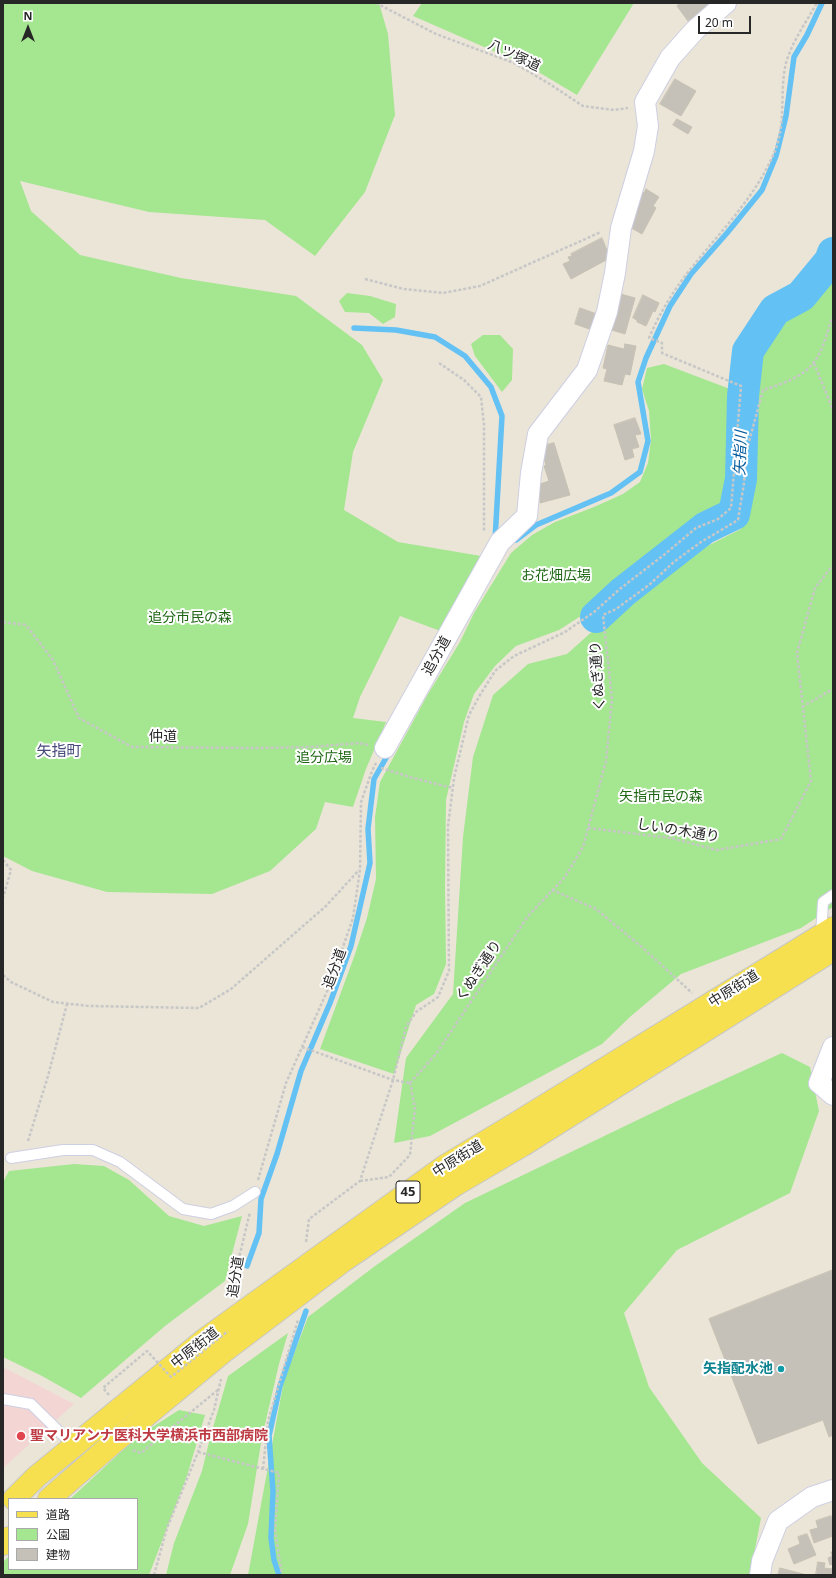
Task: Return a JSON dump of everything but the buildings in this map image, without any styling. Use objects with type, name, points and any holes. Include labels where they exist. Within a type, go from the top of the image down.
[{"type":"main road","name":"中原街道","points":[[15,1498],[74,1446],[204,1340],[445,1166],[829,938]]},
{"type":"main road","name":"中原街道","points":[[50,1498],[113,1443],[223,1352],[343,1261],[455,1185],[530,1141],[829,938]]},
{"type":"street","points":[[621,228],[644,152],[648,126],[645,102],[670,58],[695,30],[726,3]]},
{"type":"street","name":"追分道","points":[[385,748],[500,542],[527,516],[531,474],[538,434],[587,370],[607,312],[615,273],[621,228]]},
{"type":"street","points":[[833,1047],[819,1083],[833,1095]]},
{"type":"street","points":[[760,1575],[762,1562],[778,1521],[812,1497],[833,1490]]},
{"type":"lane","points":[[829,938],[823,902],[833,895]]},
{"type":"lane","points":[[11,1158],[63,1150],[92,1150],[120,1162],[182,1209],[211,1214],[233,1206],[255,1192]]},
{"type":"lane","points":[[3,1399],[31,1404],[74,1446]]},
{"type":"path","name":"八ツ塚道","points":[[376,3],[436,34],[514,63],[583,106],[614,110],[631,108],[645,102]]},
{"type":"path","points":[[360,1181],[393,1080],[406,1027],[416,1012],[438,997],[450,971],[448,826],[453,788],[469,715],[495,671],[514,656],[565,632],[577,624],[594,612],[621,588],[696,528],[718,519],[731,508],[741,386],[662,353],[662,343],[649,338],[659,316],[676,288],[748,198],[762,177],[775,152],[781,128],[783,85],[787,62],[798,36],[817,3]]},
{"type":"path","points":[[365,279],[404,289],[442,293],[480,286],[605,230],[621,228]]},
{"type":"path","name":"くぬぎ通り","points":[[410,1084],[436,1054],[528,916],[565,877],[583,847],[606,761],[612,699],[603,615],[616,609],[649,585],[675,561],[701,542],[738,520],[744,483],[746,453],[763,390],[796,378],[814,363],[822,347],[833,316]]},
{"type":"path","points":[[439,362],[464,380],[481,397],[484,426],[484,537]]},
{"type":"path","points":[[814,363],[833,412]]},
{"type":"path","points":[[833,565],[815,588],[797,653],[802,707],[833,689]]},
{"type":"path","name":"仲道","points":[[3,622],[26,625],[54,660],[79,718],[132,747],[262,748],[312,747],[359,743],[385,748]]},
{"type":"path","name":"しいの木通り","points":[[588,828],[671,838],[717,850],[781,839],[811,781],[802,707]]},
{"type":"path","name":"追分道","points":[[232,1302],[237,1266],[255,1192],[286,1083],[329,988],[354,918],[360,870],[361,802],[375,766],[385,748]]},
{"type":"path","points":[[375,766],[413,778],[453,788]]},
{"type":"path","points":[[3,860],[11,870],[3,898]]},
{"type":"path","points":[[3,975],[11,982],[53,1002],[89,1006],[199,1008],[231,989],[326,906],[360,870]]},
{"type":"path","points":[[552,890],[596,909],[643,948],[695,995]]},
{"type":"path","points":[[23,1156],[48,1076],[67,1004]]},
{"type":"path","points":[[302,1047],[393,1080],[410,1084],[415,1108],[410,1155],[389,1177],[360,1181],[309,1219],[306,1245]]},
{"type":"path","points":[[263,1469],[268,1421],[299,1318]]},
{"type":"path","points":[[227,1338],[229,1324]]},
{"type":"path","points":[[109,1395],[103,1388],[147,1351],[171,1377],[228,1331]]},
{"type":"path","points":[[154,1575],[167,1528],[214,1410],[222,1373]]},
{"type":"path","points":[[133,1450],[141,1453],[219,1389]]},
{"type":"path","points":[[198,1452],[279,1473],[275,1531],[282,1575]]},
{"type":"shaded area","name":"聖マリアンナ医科大学横浜市西部病院","points":[[3,1367],[74,1404],[3,1468]]},
{"type":"green space","name":"追分市民の森","points":[[3,3],[379,3],[388,34],[395,115],[365,192],[315,256],[265,220],[149,212],[20,181],[31,211],[80,255],[181,278],[296,296],[362,345],[383,380],[353,452],[344,510],[398,542],[481,556],[443,632],[400,616],[360,697],[353,718],[386,722],[366,769],[353,807],[325,802],[316,829],[270,871],[212,894],[107,892],[32,871],[3,856]]},
{"type":"green space","points":[[422,3],[634,3],[577,95],[530,67],[413,16]]},
{"type":"green space","name":"矢指市民の森","points":[[833,277],[833,907],[801,928],[681,974],[631,1016],[602,1044],[430,1136],[394,1143],[406,1058],[453,994],[463,837],[473,757],[493,695],[528,664],[567,654],[662,569],[741,529],[757,417],[748,351],[776,322]]},
{"type":"green space","points":[[347,293],[370,296],[396,304],[395,317],[383,324],[369,313],[345,312],[339,301]]},
{"type":"green space","points":[[483,335],[500,335],[513,349],[512,380],[502,392],[475,356],[471,344]]},
{"type":"green space","name":"お花畑広場","points":[[664,364],[738,392],[740,433],[731,489],[719,512],[684,535],[584,614],[559,630],[516,646],[495,666],[474,694],[464,722],[446,800],[446,964],[434,994],[416,1005],[394,1074],[320,1049],[367,918],[376,879],[375,817],[380,782],[428,694],[460,642],[474,613],[511,553],[532,535],[555,522],[623,494],[640,482],[648,463],[651,440],[649,411],[642,389],[647,368]]},
{"type":"green space","points":[[782,1053],[810,1067],[819,1111],[790,1193],[677,1250],[624,1313],[649,1387],[702,1463],[761,1518],[750,1575],[248,1575],[284,1380],[308,1317],[375,1266],[465,1203],[677,1101]]},
{"type":"green space","points":[[74,1164],[104,1166],[129,1180],[169,1216],[204,1226],[242,1216],[225,1281],[165,1326],[81,1398],[42,1376],[3,1357],[3,1182],[9,1171]]},
{"type":"green space","points":[[288,1333],[279,1364],[262,1437],[248,1524],[230,1575],[166,1575],[174,1543],[202,1471],[228,1376]]},
{"type":"green space","points":[[179,1410],[205,1415],[187,1476],[149,1575],[3,1575],[3,1562],[8,1557],[8,1570],[138,1570],[138,1498],[71,1498],[137,1437]]},
{"type":"waterway","points":[[516,540],[536,525],[611,493],[640,472],[648,441],[638,382],[646,358],[670,306],[691,274],[762,190],[776,156],[786,116],[794,57],[807,35],[822,3]]},
{"type":"waterway","name":"矢指川","points":[[596,617],[623,592],[705,528],[734,514],[741,479],[743,396],[748,351],[775,310],[801,296],[830,261],[833,253]]},
{"type":"waterway","points":[[354,328],[396,330],[435,337],[465,356],[491,387],[502,416],[495,540]]},
{"type":"waterway","points":[[247,1266],[259,1233],[261,1199],[277,1154],[301,1071],[330,1003],[351,946],[370,863],[368,829],[374,779],[390,751]]},
{"type":"waterway","points":[[279,1575],[274,1560],[271,1538],[273,1491],[269,1436],[280,1386],[306,1311]]},
{"type":"place","name":"矢指配水池","points":[[781,1369]]},
{"type":"place","name":"聖マリアンナ医科大学横浜市西部病院","points":[[21,1436]]},
{"type":"district","name":"矢指町","points":[[59,752]]},
{"type":"park label","name":"追分広場","points":[[324,758]]}]
